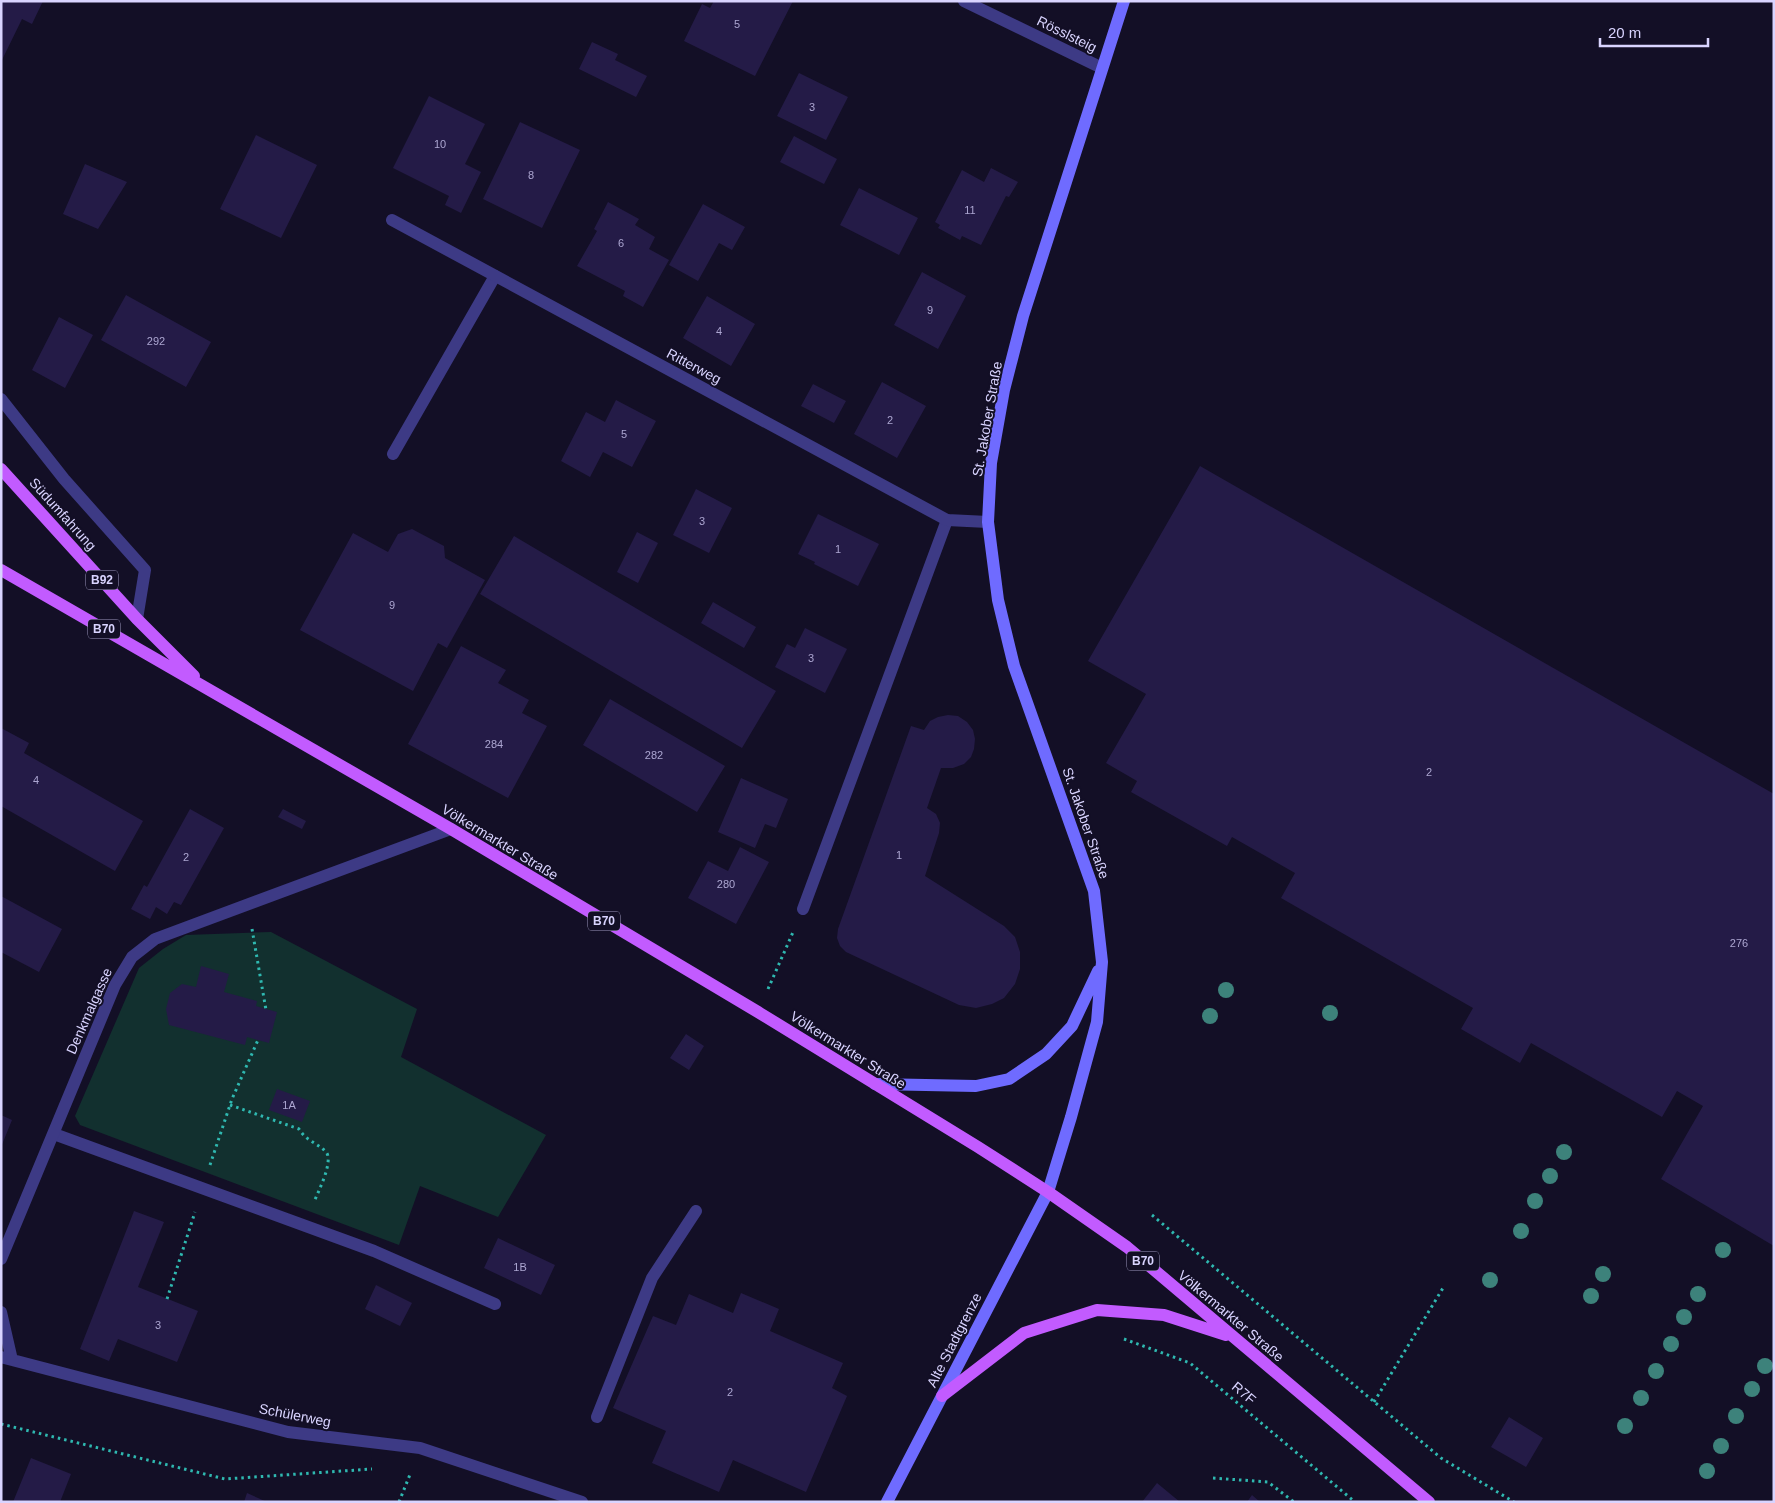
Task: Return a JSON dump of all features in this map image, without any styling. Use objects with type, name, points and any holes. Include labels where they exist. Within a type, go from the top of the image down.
[{"type":"main road","name":"St. Jakober Straße","points":[[1048,1192],[1097,1022],[1102,962],[1094,891],[1014,666],[998,600],[988,522],[992,463],[1004,390],[1023,316],[1124,1]]},
{"type":"main road","name":"Südumfahrung","points":[[1,469],[137,619],[206,688]]},
{"type":"main road","name":"B70","points":[[1,570],[206,688]]},
{"type":"main road","name":"Völkermarkter Straße","points":[[206,688],[451,829],[758,1012],[1048,1192],[1128,1247],[1429,1502]]},
{"type":"main road","points":[[875,1084],[976,1086],[1009,1079],[1046,1054],[1072,1026],[1102,962]]},
{"type":"main road","name":"Alte Stadtgrenze","points":[[887,1502],[1048,1192]]},
{"type":"main road","points":[[942,1396],[1024,1333],[1097,1310],[1164,1316],[1232,1337]]},
{"type":"street","name":"Rösslsteig","points":[[964,1],[1102,68]]},
{"type":"street","name":"Ritterweg","points":[[392,220],[947,520],[988,522]]},
{"type":"street","points":[[393,454],[495,276]]},
{"type":"street","points":[[1,399],[64,479],[145,570],[137,619]]},
{"type":"street","points":[[803,909],[947,520]]},
{"type":"street","name":"Denkmalgasse","points":[[1,1259],[114,985],[132,957],[155,939],[451,829]]},
{"type":"street","points":[[54,1134],[374,1251],[495,1304]]},
{"type":"street","points":[[597,1417],[652,1278],[696,1211]]},
{"type":"street","points":[[1,1312],[7,1359]]},
{"type":"street","name":"Schülerweg","points":[[7,1359],[288,1432],[420,1448],[582,1502]]},
{"type":"path","points":[[247,905],[266,1010]]},
{"type":"path","points":[[758,1012],[803,909]]},
{"type":"path","points":[[167,1299],[230,1105],[258,1040]]},
{"type":"path","points":[[230,1105],[298,1129],[304,1137],[327,1152],[329,1160],[327,1168],[305,1226]]},
{"type":"path","points":[[1152,1214],[1441,1458],[1514,1502]]},
{"type":"path","points":[[1374,1402],[1442,1288]]},
{"type":"path","name":"R7F","points":[[1120,1337],[1190,1363],[1355,1502]]},
{"type":"path","points":[[1,1424],[225,1479],[373,1469]]},
{"type":"path","points":[[399,1502],[420,1448]]},
{"type":"path","points":[[1213,1478],[1268,1482],[1294,1502]]},
{"type":"green space","points":[[271,932],[417,1009],[401,1057],[546,1135],[498,1217],[420,1186],[399,1245],[80,1125],[75,1116],[139,968],[163,949],[186,935]]},
{"type":"building","points":[[1,1],[43,1],[32,24],[22,19],[1,62]]},
{"type":"building","points":[[714,1],[793,1],[755,76],[684,41],[702,4],[710,8]]},
{"type":"building","points":[[592,42],[618,54],[615,60],[647,76],[636,97],[579,69]]},
{"type":"building","points":[[799,73],[848,97],[826,140],[777,116]]},
{"type":"building","points":[[429,96],[485,124],[465,164],[481,172],[461,213],[445,205],[449,196],[393,168]]},
{"type":"building","points":[[520,122],[580,150],[542,228],[483,199]]},
{"type":"building","points":[[256,135],[317,165],[281,238],[220,209]]},
{"type":"building","points":[[794,136],[837,159],[824,184],[780,162]]},
{"type":"building","points":[[85,164],[127,182],[98,229],[63,214]]},
{"type":"building","points":[[991,168],[1018,182],[1009,197],[1006,196],[981,245],[962,236],[960,240],[938,228],[940,225],[935,222],[962,170],[984,182]]},
{"type":"building","points":[[859,188],[918,218],[899,255],[840,225]]},
{"type":"building","points":[[608,202],[639,219],[635,225],[655,237],[649,249],[669,260],[643,307],[623,296],[625,291],[577,266],[597,231],[594,229]]},
{"type":"building","points":[[703,204],[745,227],[732,250],[719,243],[698,281],[669,265]]},
{"type":"building","points":[[922,272],[966,296],[938,349],[894,325]]},
{"type":"building","points":[[126,295],[211,342],[186,387],[101,340]]},
{"type":"building","points":[[707,296],[755,324],[731,366],[683,338]]},
{"type":"building","points":[[59,317],[93,335],[65,388],[32,370]]},
{"type":"building","points":[[882,382],[926,406],[897,458],[854,434]]},
{"type":"building","points":[[813,384],[846,401],[834,423],[801,406]]},
{"type":"building","points":[[616,400],[656,421],[632,467],[603,452],[590,477],[561,461],[586,412],[605,422]]},
{"type":"building","points":[[1200,466],[1774,794],[1774,1246],[1661,1179],[1703,1106],[1677,1091],[1662,1117],[1531,1043],[1520,1063],[1461,1029],[1473,1008],[1281,898],[1295,873],[1232,837],[1227,846],[1131,792],[1137,781],[1106,763],[1146,694],[1088,661]]},
{"type":"building","points":[[696,489],[732,508],[709,553],[673,535]]},
{"type":"building","points":[[818,514],[879,544],[858,586],[798,554]]},
{"type":"building","points":[[412,529],[444,546],[445,558],[485,580],[447,648],[438,643],[413,691],[300,630],[353,533],[388,552],[398,534]]},
{"type":"building","points":[[637,532],[658,543],[638,583],[617,572]]},
{"type":"building","points":[[514,536],[776,691],[742,748],[480,594]]},
{"type":"building","points":[[713,602],[756,627],[744,648],[701,623]]},
{"type":"building","points":[[805,628],[847,649],[825,693],[775,667],[787,644],[795,648]]},
{"type":"building","points":[[461,646],[506,670],[498,683],[529,700],[522,713],[547,726],[508,798],[408,744]]},
{"type":"building","points":[[610,699],[725,766],[697,812],[583,745]]},
{"type":"building","points":[[948,715],[958,716],[967,722],[973,730],[975,739],[974,749],[971,757],[964,764],[953,768],[941,768],[927,808],[936,814],[940,823],[939,833],[925,876],[1004,926],[1015,937],[1020,952],[1020,969],[1015,984],[1004,998],[992,1004],[976,1008],[959,1005],[846,952],[840,946],[837,938],[838,929],[911,726],[924,730],[930,721]]},
{"type":"building","points":[[1,728],[29,743],[24,753],[143,821],[115,871],[1,806]]},
{"type":"building","points":[[741,778],[788,799],[776,828],[765,824],[755,848],[718,832]]},
{"type":"building","points":[[190,809],[224,828],[181,905],[174,902],[167,914],[156,907],[150,919],[131,909],[144,885],[147,887]]},
{"type":"building","points":[[283,809],[306,821],[302,829],[278,817]]},
{"type":"building","points":[[740,847],[769,862],[736,924],[688,898],[708,861],[728,871]]},
{"type":"building","points":[[1,896],[62,929],[39,972],[1,952]]},
{"type":"building","points":[[201,966],[229,974],[224,992],[257,1001],[256,1006],[277,1012],[269,1043],[247,1037],[245,1045],[169,1025],[166,1009],[170,993],[182,984],[196,987]]},
{"type":"building","points":[[686,1034],[704,1046],[689,1070],[670,1058]]},
{"type":"building","points":[[277,1089],[310,1101],[302,1122],[269,1110]]},
{"type":"building","points":[[1,1115],[12,1120],[1,1147]]},
{"type":"building","points":[[134,1211],[164,1222],[138,1287],[198,1311],[177,1362],[118,1339],[109,1361],[80,1349]]},
{"type":"building","points":[[498,1238],[555,1265],[541,1295],[484,1268]]},
{"type":"building","points":[[376,1285],[412,1303],[400,1326],[365,1309]]},
{"type":"building","points":[[741,1293],[779,1309],[770,1331],[843,1363],[832,1388],[847,1396],[806,1492],[733,1460],[719,1492],[652,1463],[666,1431],[613,1408],[653,1316],[676,1325],[689,1294],[733,1313]]},
{"type":"building","points":[[1509,1417],[1543,1438],[1526,1467],[1491,1447]]},
{"type":"building","points":[[31,1458],[71,1474],[60,1502],[13,1502]]},
{"type":"building","points":[[1157,1483],[1180,1502],[1142,1502]]},
{"type":"building","points":[[247,1493],[267,1502],[244,1502]]},
{"type":"building","points":[[1252,1495],[1260,1502],[1247,1502]]}]
